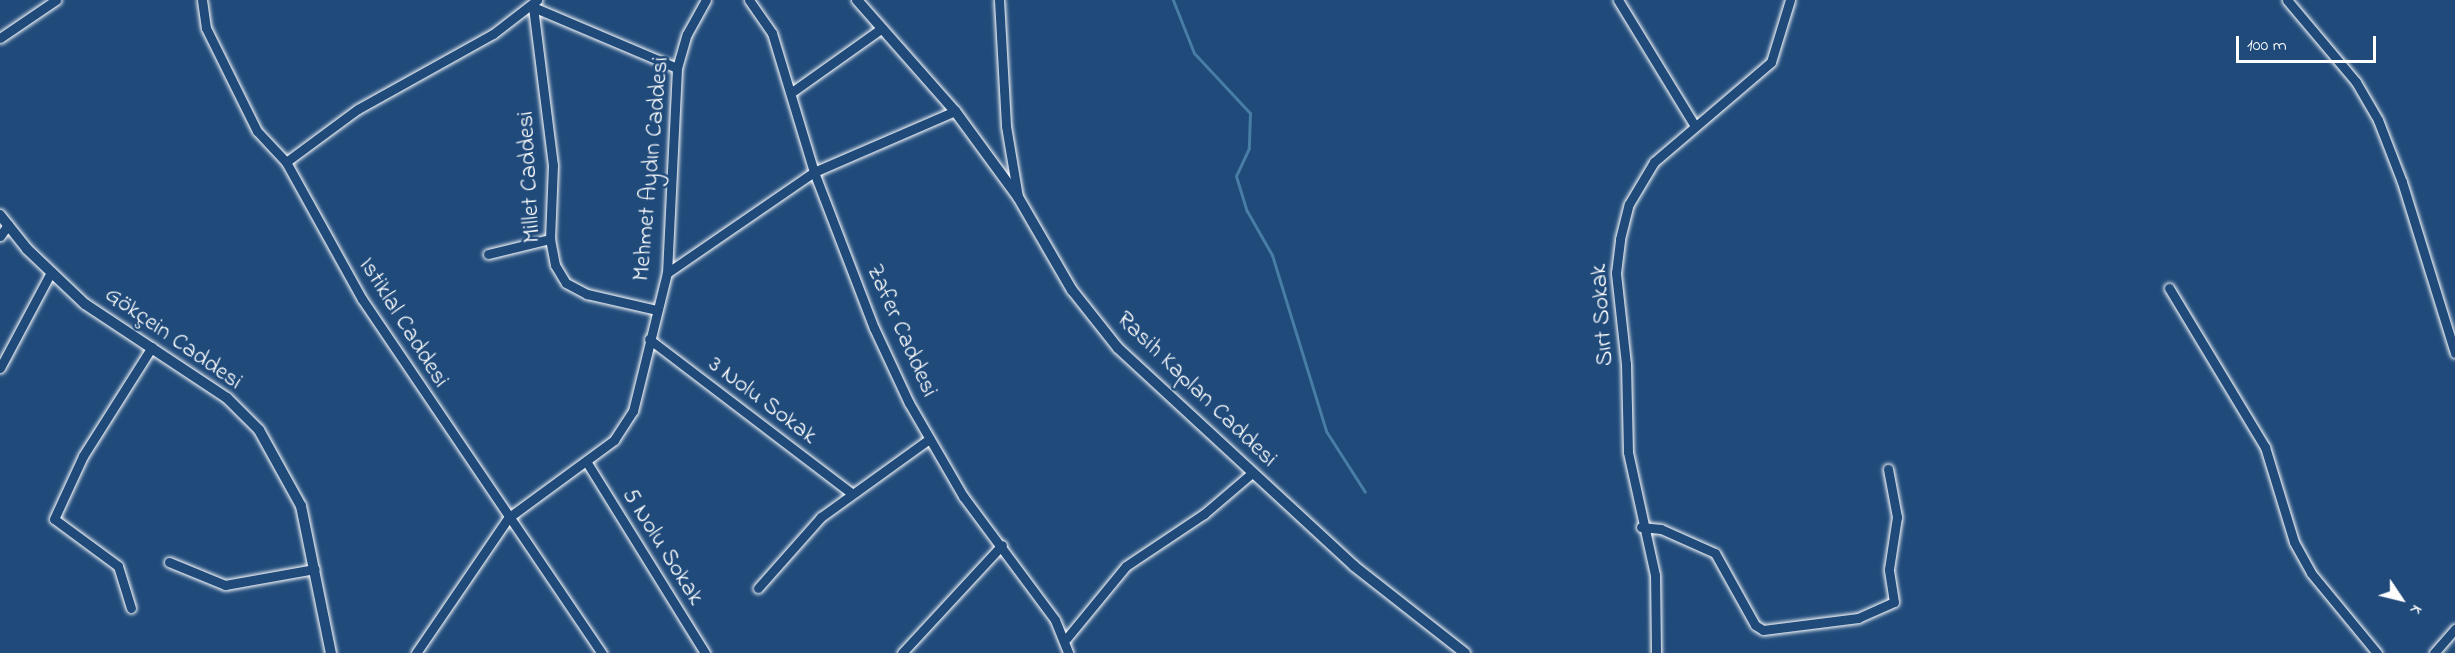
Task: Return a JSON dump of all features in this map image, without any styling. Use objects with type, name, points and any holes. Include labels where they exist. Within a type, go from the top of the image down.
[{"type":"street","points":[[0,38],[56,0]]},
{"type":"street","name":"Istiklal Caddesi","points":[[202,0],[206,28],[218,58],[257,131],[286,162],[362,299],[508,518],[602,653]]},
{"type":"street","name":"Mehmet Aydın Caddesi","points":[[416,653],[508,518],[586,461],[625,427],[667,273],[677,68],[687,34],[706,0]]},
{"type":"street","name":"Zafer Caddesi","points":[[749,0],[772,33],[792,92],[814,172],[874,328],[929,439],[963,496],[1002,545],[1066,639],[1068,653]]},
{"type":"street","name":"Rasih Kaplan Caddesi","points":[[857,0],[955,111],[1018,197],[1095,322],[1252,473],[1393,599],[1465,653]]},
{"type":"street","points":[[999,0],[1006,126],[1018,197]]},
{"type":"street","points":[[1618,0],[1695,126]]},
{"type":"street","name":"Sırt Sokak","points":[[1656,653],[1659,636],[1655,575],[1641,527],[1628,452],[1626,364],[1616,273],[1620,239],[1643,178],[1695,126],[1771,62],[1790,0]]},
{"type":"street","points":[[2287,0],[2356,82],[2378,120],[2402,182],[2455,353]]},
{"type":"street","points":[[286,162],[378,97],[535,4],[677,68]]},
{"type":"street","name":"Millet Caddesi","points":[[535,4],[553,165],[550,239],[555,265],[566,283],[587,294],[657,310]]},
{"type":"street","points":[[792,92],[882,28]]},
{"type":"street","points":[[667,273],[814,172],[955,111]]},
{"type":"street","name":"Gökçein Caddesi","points":[[0,215],[51,272],[85,304],[227,398],[259,430],[301,506],[331,653]]},
{"type":"street","points":[[0,236],[8,225]]},
{"type":"street","points":[[488,254],[550,239]]},
{"type":"street","points":[[0,368],[51,272]]},
{"type":"street","points":[[2169,288],[2265,447],[2294,542],[2311,573],[2377,653]]},
{"type":"street","name":"3 Nolu Sokak","points":[[649,339],[850,493]]},
{"type":"street","points":[[131,608],[118,566],[54,519],[83,456],[152,347]]},
{"type":"street","points":[[758,588],[822,517],[850,493],[929,439]]},
{"type":"street","name":"5 Nolu Sokak","points":[[586,461],[705,653]]},
{"type":"street","points":[[1641,527],[1660,529],[1715,553],[1755,625],[1762,630],[1858,618],[1894,602],[1889,568],[1897,517],[1888,469]]},
{"type":"street","points":[[1066,639],[1126,566],[1204,514],[1252,473]]},
{"type":"street","points":[[902,653],[1002,545]]},
{"type":"street","points":[[169,562],[225,585],[315,570]]},
{"type":"street","points":[[2434,653],[2455,629]]},
{"type":"waterway","points":[[1173,0],[1194,53],[1250,113],[1249,148],[1236,176],[1247,211],[1272,255],[1326,431],[1365,492]]}]
